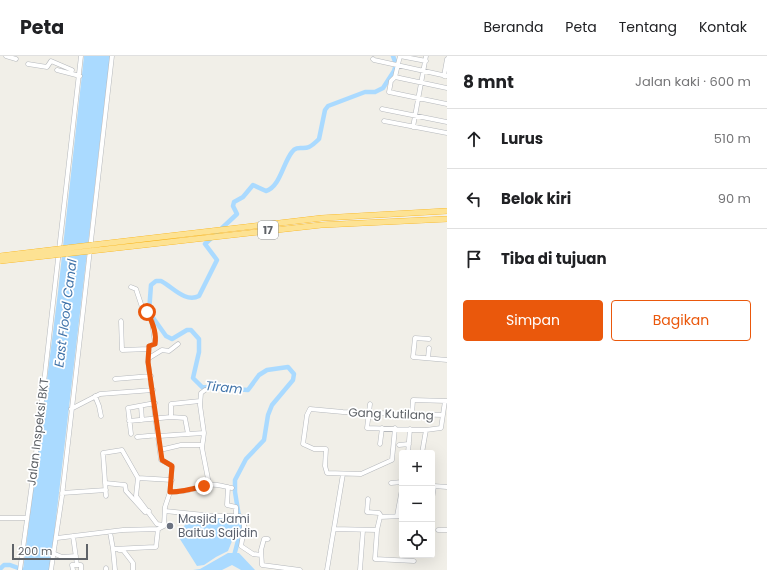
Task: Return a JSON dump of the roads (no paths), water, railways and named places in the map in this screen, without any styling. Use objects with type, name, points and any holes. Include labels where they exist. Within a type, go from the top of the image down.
[{"type":"highway","name":"17","points":[[0,256],[285,222],[447,211]]},
{"type":"highway","name":"17","points":[[0,262],[278,228],[447,219]]},
{"type":"street","points":[[6,56],[16,59]]},
{"type":"street","name":"Jalan Inspeksi BKT","points":[[20,570],[80,76],[81,56]]},
{"type":"street","points":[[51,570],[57,538],[70,409],[112,56]]},
{"type":"street","points":[[413,127],[415,115],[418,99],[421,82],[426,58],[400,56],[396,65],[396,77],[392,81],[389,90],[390,92],[418,99],[447,104]]},
{"type":"street","points":[[373,58],[374,60],[446,76],[447,59]]},
{"type":"street","points":[[28,64],[47,67],[52,61],[72,70],[72,73]]},
{"type":"street","points":[[57,70],[80,76]]},
{"type":"street","points":[[396,77],[447,88]]},
{"type":"street","points":[[382,109],[447,122]]},
{"type":"street","points":[[384,121],[447,133]]},
{"type":"street","points":[[57,538],[110,532],[158,529],[163,528],[164,525],[165,511],[172,480],[172,465],[162,461],[160,450],[149,358],[149,345],[156,343],[152,321],[142,307],[136,289],[131,287]]},
{"type":"street","points":[[121,321],[122,350],[149,349]]},
{"type":"street","points":[[429,339],[415,338],[413,356],[447,360]]},
{"type":"street","points":[[149,358],[162,350],[169,351],[178,344]]},
{"type":"street","points":[[428,358],[429,348]]},
{"type":"street","points":[[115,379],[151,376]]},
{"type":"street","points":[[70,409],[95,396],[106,393],[153,390]]},
{"type":"street","points":[[205,390],[201,393],[200,401],[204,433],[202,445],[209,484]]},
{"type":"street","points":[[95,396],[101,416]]},
{"type":"street","points":[[370,404],[367,428],[410,428],[426,430],[441,428],[446,401],[413,400],[412,414]]},
{"type":"street","points":[[171,417],[170,405],[200,401]]},
{"type":"street","points":[[131,434],[128,408],[155,403]]},
{"type":"street","points":[[141,406],[142,420]]},
{"type":"street","name":"Gang Kutilang","points":[[343,474],[326,472],[325,449],[314,449],[303,444],[308,410],[443,415]]},
{"type":"street","points":[[129,421],[171,417],[185,418],[188,434]]},
{"type":"street","points":[[380,444],[382,428]]},
{"type":"street","points":[[327,570],[343,474],[361,474],[392,460],[395,428]]},
{"type":"street","points":[[408,450],[410,428]]},
{"type":"street","points":[[423,450],[426,430]]},
{"type":"street","points":[[137,437],[204,433]]},
{"type":"street","points":[[399,445],[409,444]]},
{"type":"street","points":[[160,450],[181,445],[202,445]]},
{"type":"street","points":[[106,496],[103,459],[104,452],[122,450],[138,478],[136,496],[149,511],[157,524],[164,525]]},
{"type":"street","points":[[138,478],[172,480]]},
{"type":"street","points":[[390,482],[399,482]]},
{"type":"street","points":[[105,483],[125,485],[126,491],[136,503],[145,512],[149,511]]},
{"type":"street","points":[[170,492],[184,492],[189,488],[203,487],[209,484],[230,488],[227,505],[236,507],[238,515]]},
{"type":"street","points":[[435,486],[447,487]]},
{"type":"street","points":[[62,493],[106,490]]},
{"type":"street","points":[[368,499],[367,512],[378,513],[381,516],[399,516]]},
{"type":"street","points":[[165,511],[216,517],[238,515],[244,518],[241,546],[255,555],[261,555]]},
{"type":"street","points":[[381,516],[377,530],[375,559],[414,561]]},
{"type":"street","points":[[0,518],[27,518]]},
{"type":"street","points":[[113,549],[156,547],[158,529]]},
{"type":"street","points":[[334,529],[377,530]]},
{"type":"street","points":[[360,570],[363,530]]},
{"type":"street","points":[[438,530],[447,530]]},
{"type":"street","points":[[110,532],[115,570]]},
{"type":"street","points":[[73,536],[77,565]]},
{"type":"street","points":[[268,538],[262,541],[262,565],[298,570]]},
{"type":"street","points":[[113,549],[123,550],[133,563],[133,570]]},
{"type":"street","points":[[54,554],[62,556],[76,556]]},
{"type":"street","points":[[73,570],[72,565],[81,565],[81,570]]},
{"type":"water","name":"East Flood Canal","points":[[84,56],[110,56],[50,570],[23,570],[58,292]]},
{"type":"water","points":[[191,515],[237,518],[238,526],[228,551],[204,565],[197,566],[178,536]]},
{"type":"water","points":[[228,553],[239,553],[255,570],[241,570],[232,565],[222,570],[193,570],[200,569]]},
{"type":"waterway","name":"Tiram","points":[[234,556],[241,529],[235,492],[235,480],[246,459],[264,440],[268,415],[272,405],[293,380],[294,374],[288,367],[267,370],[259,375],[248,390],[202,387],[193,378],[199,352],[199,339],[191,330],[187,330],[172,339],[166,336],[149,312],[151,285],[156,281],[161,281],[184,296],[194,298],[199,296],[217,260],[205,244],[237,214],[233,206],[234,202],[243,197],[253,185],[266,191],[275,185],[294,150],[309,147],[319,139],[325,110],[328,106],[365,92],[375,92],[383,88],[394,71],[396,64],[393,56]]},
{"type":"waterway","points":[[0,569],[4,565],[10,565],[24,570]]},
{"type":"place","name":"Masjid Jami Baitus Sajidin","points":[[170,526]]}]
